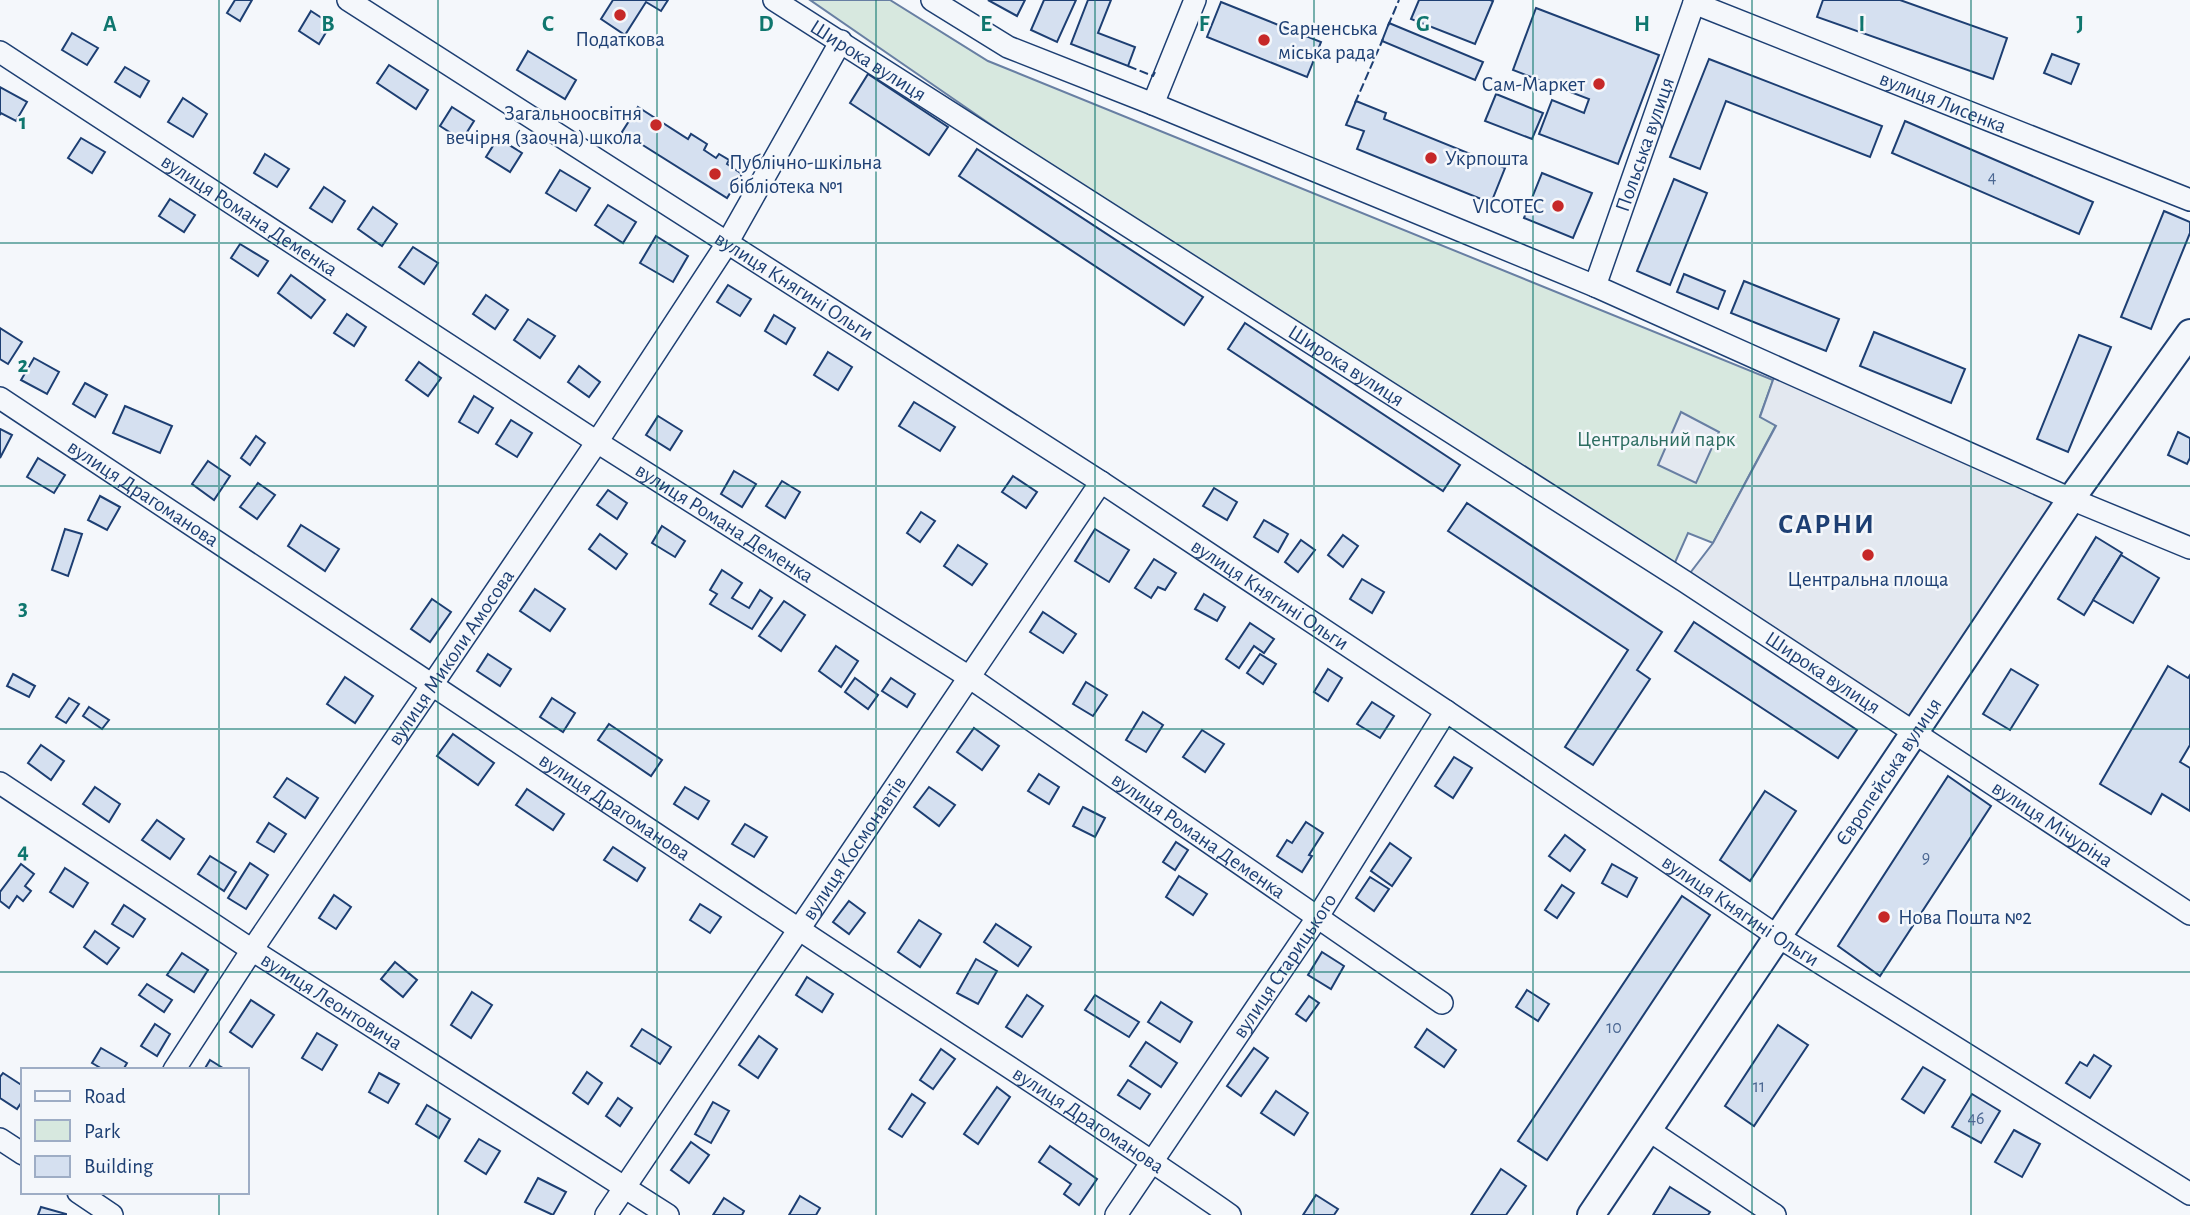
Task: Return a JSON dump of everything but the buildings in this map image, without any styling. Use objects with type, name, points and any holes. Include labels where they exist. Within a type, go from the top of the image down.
[{"type":"main road","name":"Європейська вулиця","points":[[1591,1215],[2071,499],[2190,333]]},
{"type":"street","name":"вулиця Княгині Ольги","points":[[348,0],[1101,482],[1447,711],[1777,936],[2190,1194]]},
{"type":"street","name":"Широка вулиця","points":[[774,0],[1663,567],[1915,734]]},
{"type":"street","points":[[932,0],[1008,47],[1595,286],[2071,499],[2190,548]]},
{"type":"street","points":[[1153,104],[1195,0]]},
{"type":"street","name":"вулиця Лисенка","points":[[1695,2],[2190,200]]},
{"type":"street","name":"Польська вулиця","points":[[1595,286],[1695,2]]},
{"type":"street","name":"вулиця Миколи Амосова","points":[[175,1068],[252,950],[597,442],[726,244],[841,41]]},
{"type":"street","name":"вулиця Романа Деменка","points":[[0,52],[597,442],[969,677],[1442,1003]]},
{"type":"street","name":"вулиця Драгоманова","points":[[0,398],[1153,1161],[1230,1215]]},
{"type":"street","name":"вулиця Космонавтів","points":[[607,1215],[1101,482]]},
{"type":"street","name":"вулиця Старицького","points":[[1116,1215],[1317,918],[1447,711]]},
{"type":"street","name":"вулиця Мічуріна","points":[[1915,734],[2190,914]]},
{"type":"street","name":"вулиця Леонтовича","points":[[0,783],[252,950],[667,1215]]},
{"type":"street","points":[[1647,1129],[1775,1215]]},
{"type":"street","points":[[0,1139],[21,1153]]},
{"type":"street","points":[[81,1194],[103,1207]]},
{"type":"green space","name":"Центральний парк","points":[[810,0],[890,0],[988,61],[1773,380],[1760,416],[1776,425],[1713,543],[1688,533],[1673,567],[1032,153]]},
{"type":"shaded area","name":"Центральна площа","points":[[1780,369],[2071,499],[1915,734],[1684,581],[1713,543],[1776,426],[1760,417],[1773,380]]},
{"type":"shaded area","points":[[1681,412],[1719,432],[1696,483],[1658,465]]},
{"type":"fence","points":[[1388,26],[1399,0]]},
{"type":"fence","points":[[1355,103],[1383,39]]},
{"type":"fence","points":[[1128,66],[1153,76],[1155,72]]},
{"type":"place","name":"Податкова","points":[[620,15]]},
{"type":"place","name":"Сарненська міська рада","points":[[1264,40]]},
{"type":"place","name":"Сам-Маркет","points":[[1599,84]]},
{"type":"place","name":"Загальноосвітня вечірня (заочна) школа","points":[[656,125]]},
{"type":"place","name":"Укрпошта","points":[[1431,158]]},
{"type":"place","name":"Публічно-шкільна бібліотека №1","points":[[715,174]]},
{"type":"place","name":"VICOTEC","points":[[1558,206]]},
{"type":"place","name":"Центральна площа","points":[[1868,555]]},
{"type":"place","name":"Нова Пошта №2","points":[[1884,917]]},
{"type":"district","name":"САРНИ","points":[[1827,525]]}]
